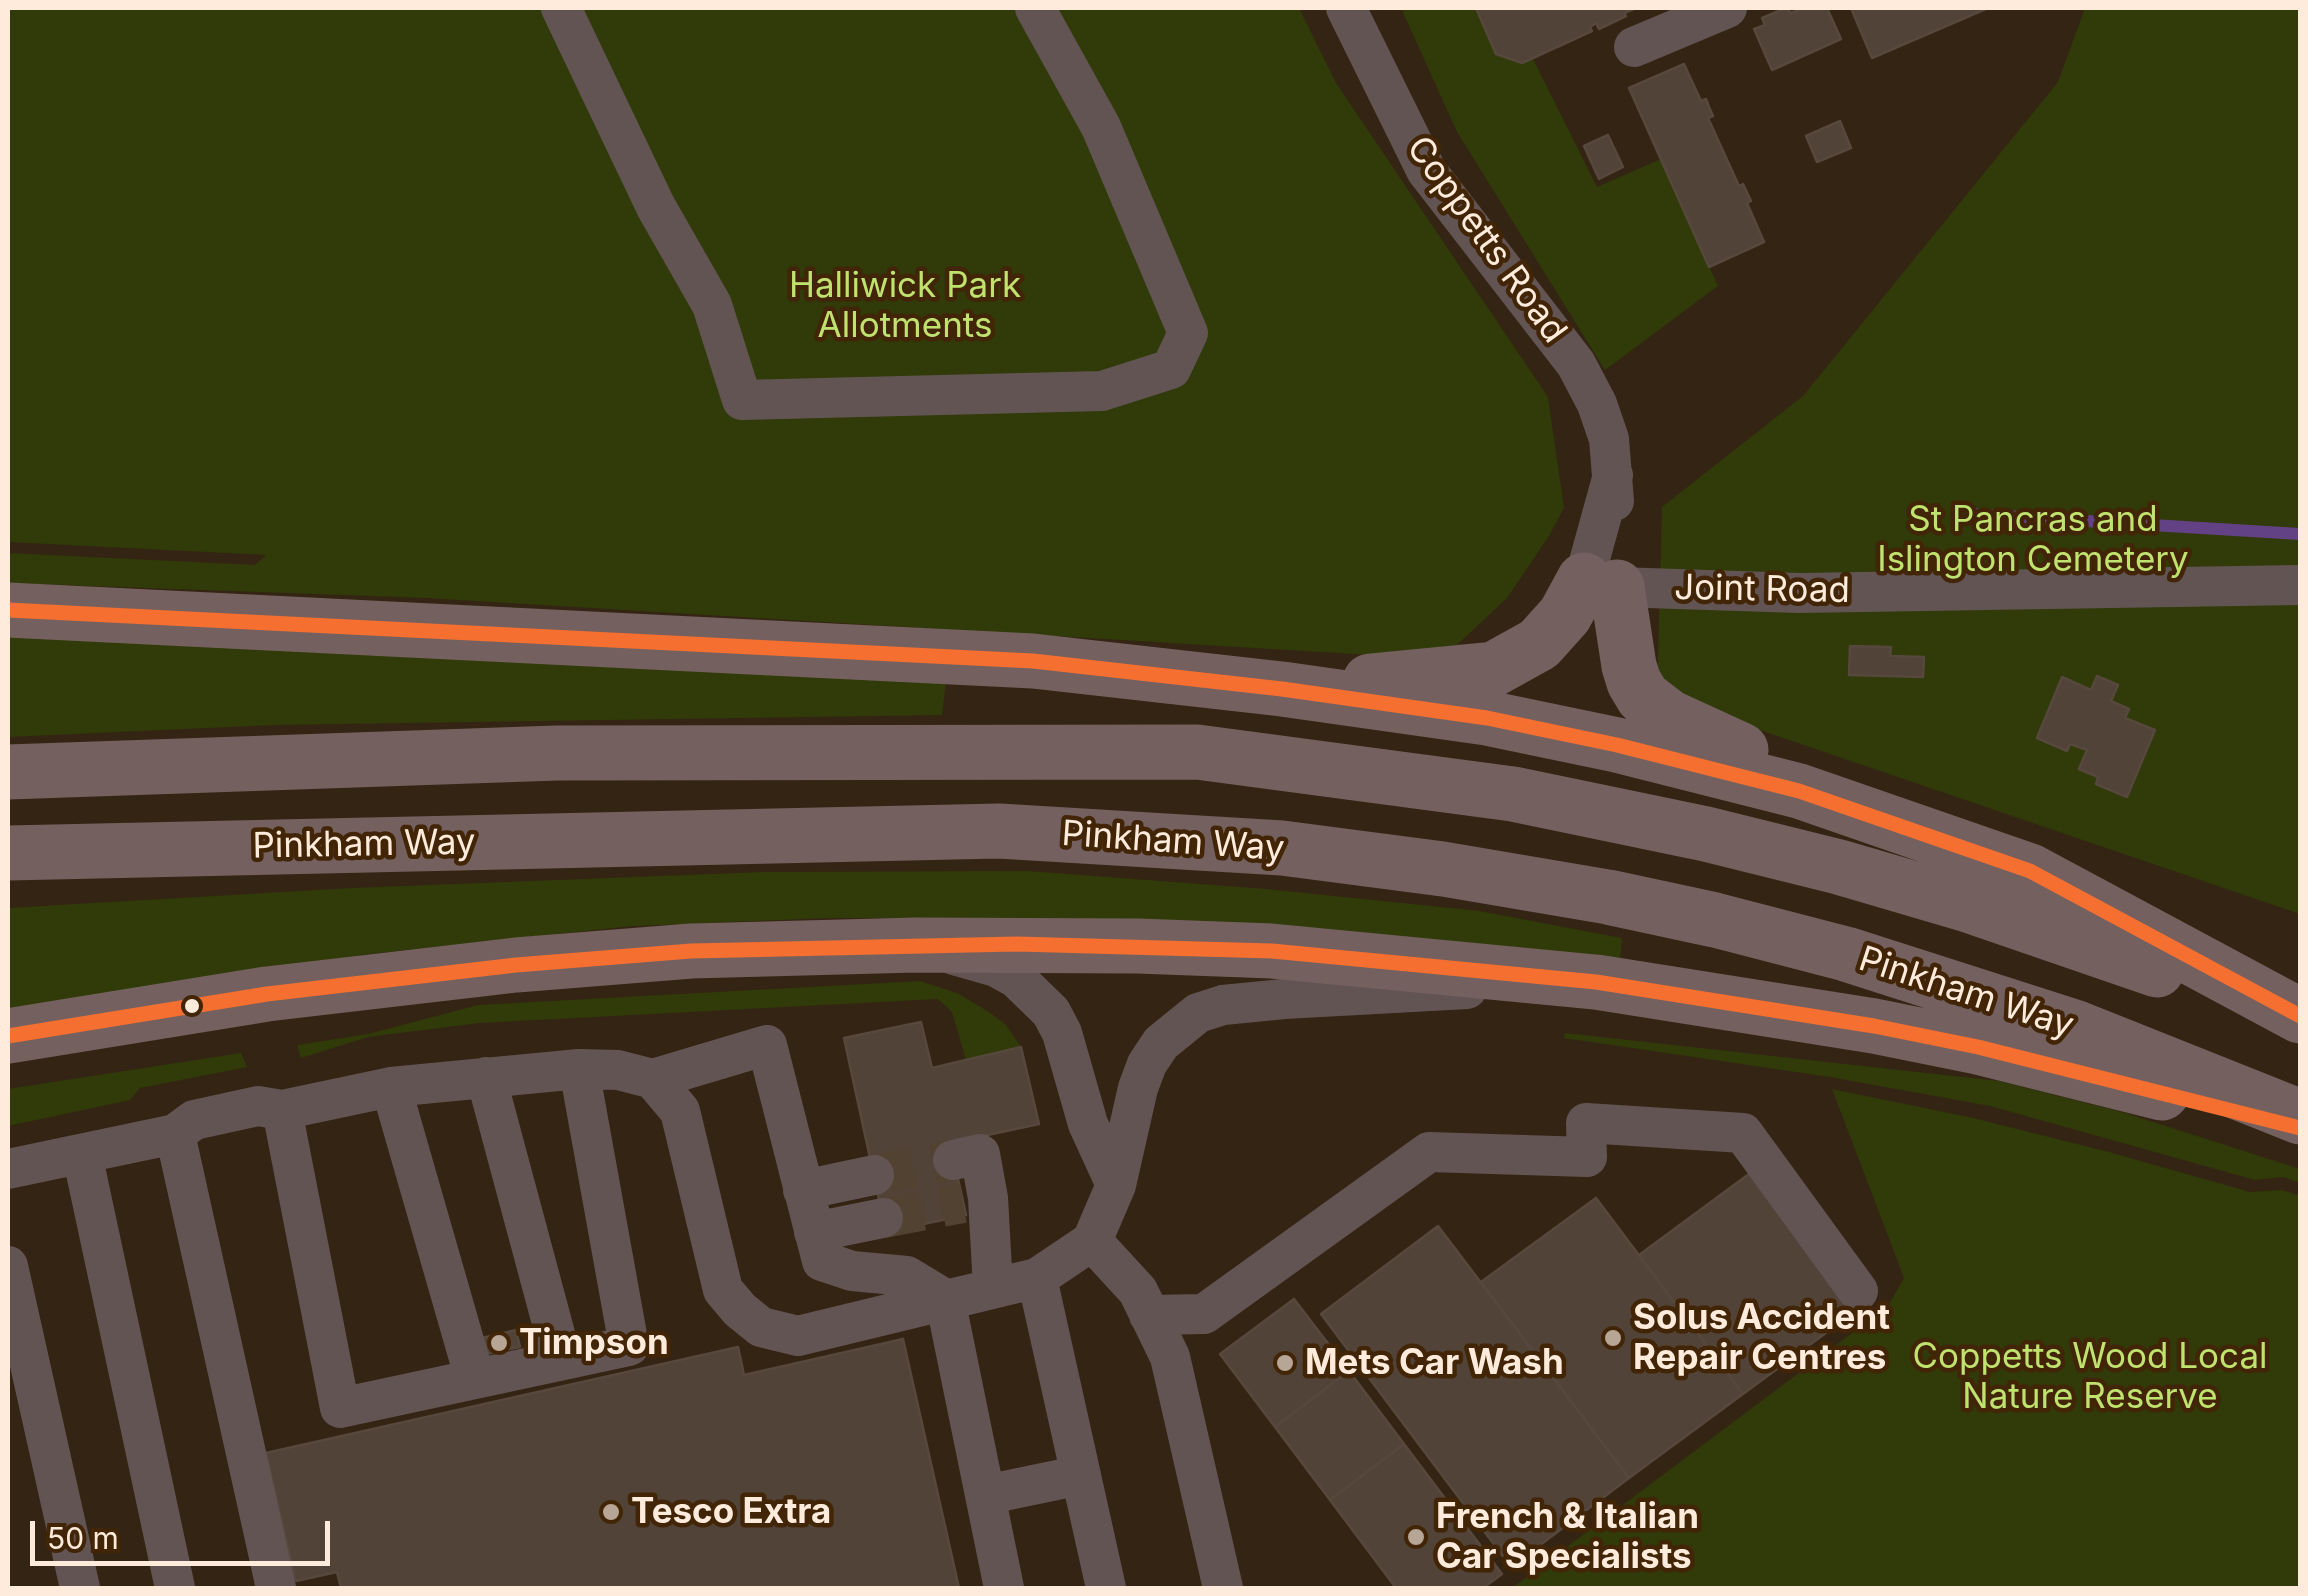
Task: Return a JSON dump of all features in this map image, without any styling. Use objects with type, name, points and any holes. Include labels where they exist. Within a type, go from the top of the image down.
[{"type":"highway","points":[[1282,689],[1494,669],[1539,644],[1600,584],[1634,682],[1654,708],[1907,826]]},
{"type":"highway","points":[[8,610],[1033,661],[1282,689],[1487,718],[1616,745],[1799,791],[2030,871],[2300,1018]]},
{"type":"highway","points":[[8,772],[557,753],[1198,752],[1513,794],[1838,866],[1965,904],[2300,1018]]},
{"type":"highway","name":"Pinkham Way","points":[[8,852],[999,830],[1282,848],[1443,869],[1608,897],[1827,949],[2077,1028],[2300,1116]]},
{"type":"highway","points":[[8,1036],[267,994],[516,965],[691,951],[916,945],[1272,951],[1596,982],[1874,1026],[1978,1047],[2300,1128]]},
{"type":"street","points":[[561,8],[656,207],[712,305],[742,400],[1102,391],[1171,369],[1188,333],[1101,127],[1035,8]]},
{"type":"street","name":"Coppetts Road","points":[[1346,8],[1426,170],[1576,364],[1603,422],[1613,475],[1600,584]]},
{"type":"street","points":[[1634,46],[1728,8]]},
{"type":"street","name":"Joint Road","points":[[1600,584],[1799,593],[2300,585]]},
{"type":"street","points":[[916,945],[996,967],[1034,992],[1051,1012],[1062,1033],[1088,1124],[1116,1185]]},
{"type":"street","points":[[652,1079],[680,1110],[723,1290],[761,1326],[798,1336],[1037,1278],[1092,1241],[1116,1185],[1147,1064],[1161,1043],[1198,1013],[1223,1005],[1284,999],[1596,982]]},
{"type":"street","points":[[8,1169],[175,1134],[194,1120],[258,1106],[282,1110],[391,1087],[579,1069],[618,1070],[652,1079],[767,1046],[822,1261],[852,1271],[907,1276],[946,1300],[1004,1588]]},
{"type":"street","points":[[282,1110],[340,1408],[629,1346],[579,1069]]},
{"type":"street","points":[[486,1077],[562,1360]]},
{"type":"street","points":[[391,1087],[474,1379]]},
{"type":"street","points":[[1149,1315],[1204,1314],[1429,1152],[1587,1156],[1586,1123],[1744,1133],[1858,1292]]},
{"type":"street","points":[[175,1134],[276,1588]]},
{"type":"street","points":[[82,1154],[175,1588]]},
{"type":"street","points":[[954,1160],[980,1154],[975,1201],[993,1288]]},
{"type":"street","points":[[803,1190],[874,1175]]},
{"type":"street","points":[[814,1232],[883,1218]]},
{"type":"street","points":[[1092,1241],[1138,1291],[1170,1357],[1223,1588]]},
{"type":"street","points":[[8,1266],[80,1588]]},
{"type":"street","points":[[1037,1278],[1106,1588]]},
{"type":"street","points":[[986,1496],[1081,1475]]},
{"type":"green space","name":"Halliwick Park Allotments","points":[[8,8],[1299,8],[1336,83],[1548,397],[1564,508],[1507,598],[1457,645],[1387,656],[426,598],[8,583],[8,553],[255,565],[266,555],[8,542]]},
{"type":"green space","points":[[1401,8],[1476,8],[1497,54],[1522,63],[1533,59],[1597,187],[1661,159],[1718,286],[1605,370],[1457,132]]},
{"type":"green space","name":"St Pancras and Islington Cemetery","points":[[2085,8],[2300,8],[2300,914],[1657,695],[1662,507],[1803,396],[2058,82]]},
{"type":"green space","points":[[8,636],[946,682],[942,715],[274,725],[8,737]]},
{"type":"green space","points":[[1028,871],[1267,889],[1479,911],[1622,938],[1620,960],[1029,918],[828,918],[633,926],[368,954],[8,1010],[8,908],[352,888],[763,872]]},
{"type":"green space","points":[[920,981],[957,993],[989,1012],[1006,1025],[1021,1047],[966,1060],[952,1012],[938,999],[480,1023],[368,1037],[301,1058],[297,1045],[368,1034],[478,1005]]},
{"type":"green space","points":[[1565,1033],[1999,1081],[2122,1112],[2300,1169],[2300,1183],[2283,1177],[2255,1180],[1990,1106],[1830,1077],[1564,1038]]},
{"type":"green space","points":[[241,1053],[247,1067],[140,1088],[130,1100],[8,1126],[8,1089]]},
{"type":"green space","name":"Coppetts Wood Local Nature Reserve","points":[[1832,1089],[1973,1118],[2250,1192],[2282,1190],[2300,1196],[2300,1588],[1512,1588],[1888,1306],[1904,1278]]},
{"type":"building","points":[[1476,8],[1636,8],[1599,29],[1596,23],[1590,27],[1592,31],[1522,63],[1496,54]]},
{"type":"building","points":[[1786,8],[1791,13],[1804,8],[1827,8],[1841,39],[1772,70],[1754,29],[1765,25],[1762,18]]},
{"type":"building","points":[[1851,8],[1988,8],[1872,58]]},
{"type":"building","points":[[1684,64],[1701,101],[1706,99],[1713,116],[1708,118],[1739,186],[1743,184],[1751,201],[1747,203],[1764,242],[1709,267],[1629,88]]},
{"type":"building","points":[[1840,121],[1851,148],[1817,162],[1806,136]]},
{"type":"building","points":[[1608,135],[1623,167],[1599,179],[1584,146]]},
{"type":"building","points":[[1850,646],[1891,647],[1890,656],[1924,657],[1923,677],[1849,675]]},
{"type":"building","points":[[2097,676],[2118,685],[2111,701],[2129,709],[2125,718],[2155,730],[2127,797],[2096,784],[2098,777],[2079,769],[2087,750],[2070,744],[2067,751],[2037,738],[2062,677],[2091,690]]},
{"type":"building","points":[[921,1022],[932,1068],[1021,1047],[1039,1124],[950,1143],[966,1215],[886,1232],[844,1038]]},
{"type":"building","points":[[1753,1171],[1857,1310],[1743,1394],[1639,1255]]},
{"type":"building","name":"Solus Accident Repair Centres","points":[[1596,1198],[1743,1394],[1629,1478],[1481,1282]]},
{"type":"building","points":[[1438,1226],[1629,1478],[1511,1567],[1321,1314]]},
{"type":"building","name":"Mets Car Wash","points":[[1294,1299],[1349,1371],[1275,1427],[1220,1354]]},
{"type":"building","name":"Timpson","points":[[516,1330],[520,1347],[481,1355],[478,1339]]},
{"type":"building","name":"Tesco Extra","points":[[903,1339],[959,1588],[341,1588],[337,1572],[296,1581],[266,1453],[738,1347],[744,1375]]},
{"type":"building","points":[[1349,1371],[1404,1444],[1330,1500],[1275,1427]]},
{"type":"building","name":"French & Italian Car Specialists","points":[[1404,1444],[1502,1574],[1483,1588],[1396,1588],[1330,1500]]},
{"type":"waterway","points":[[1971,514],[2300,534]]},
{"type":"tunnel","points":[[874,1175],[953,1160]]},
{"type":"tunnel","points":[[883,1218],[963,1203]]},
{"type":"transit line","points":[[8,610],[1033,661],[1282,689],[1487,718],[1617,745],[1799,791],[2030,871],[2300,1016]]},
{"type":"transit line","points":[[8,1036],[267,994],[516,965],[691,951],[1017,944],[1272,951],[1596,982],[1874,1026],[1978,1047],[2300,1128]]},
{"type":"place","name":"Solus Accident Repair Centres","points":[[1613,1338]]},
{"type":"place","name":"Timpson","points":[[499,1343]]},
{"type":"place","name":"Mets Car Wash","points":[[1285,1363]]},
{"type":"place","name":"Tesco Extra","points":[[611,1512]]},
{"type":"place","name":"French & Italian Car Specialists","points":[[1416,1537]]}]
